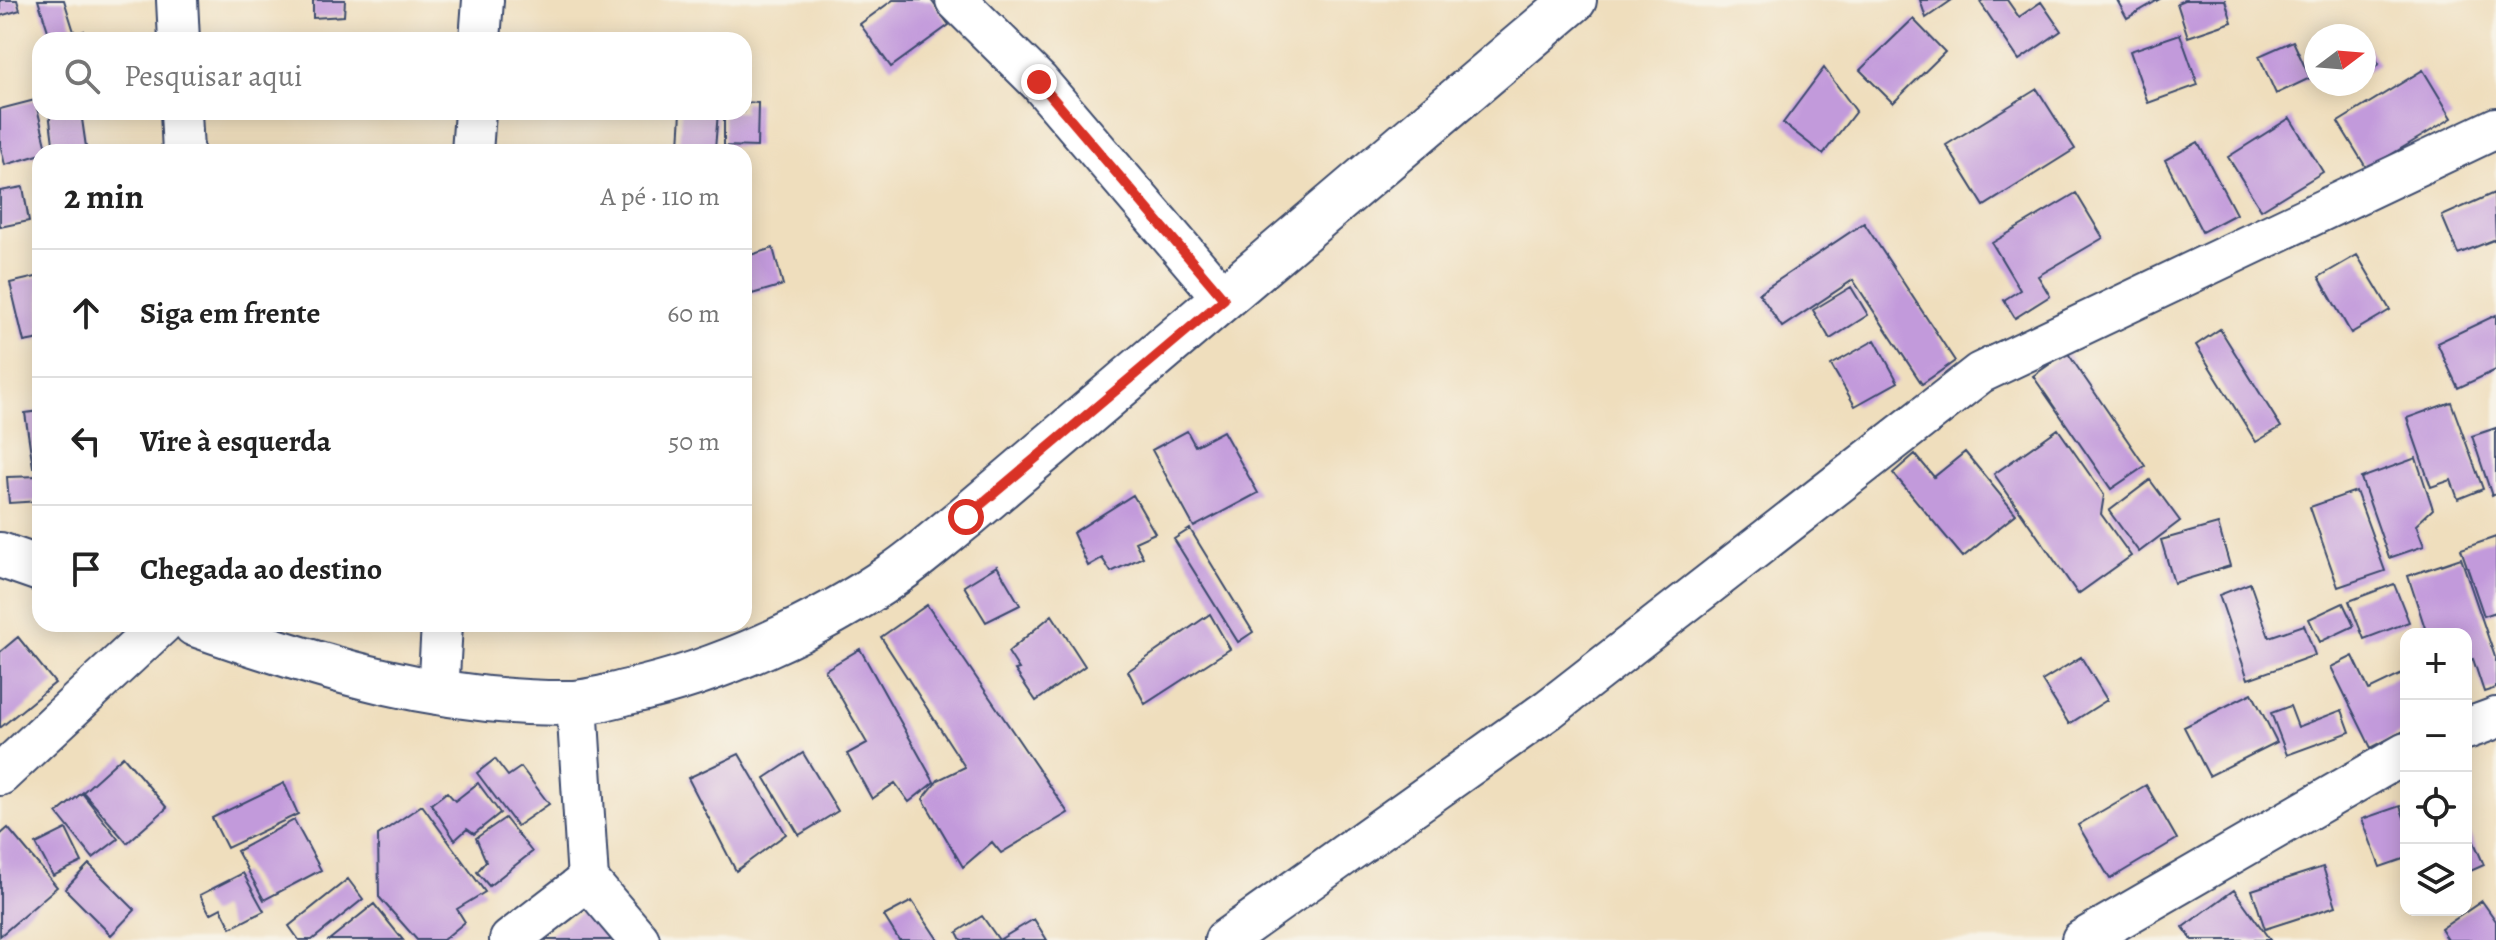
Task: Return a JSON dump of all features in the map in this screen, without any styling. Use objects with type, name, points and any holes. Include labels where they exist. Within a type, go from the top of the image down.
[{"type":"street","points":[[177,0],[179,32]]},
{"type":"street","points":[[481,32],[483,0]]},
{"type":"street","points":[[956,0],[1039,82],[1224,299]]},
{"type":"street","points":[[217,632],[313,666],[438,694],[577,703],[654,686],[729,660],[815,620],[893,575],[1224,299],[1574,0]]},
{"type":"street","points":[[181,120],[183,144]]},
{"type":"street","points":[[473,144],[474,120]]},
{"type":"street","points":[[1225,940],[1549,709],[1980,373],[2496,128]]},
{"type":"street","points":[[0,555],[32,566]]},
{"type":"street","points":[[0,775],[153,632]]},
{"type":"street","points":[[438,694],[442,632]]},
{"type":"street","points":[[577,703],[588,880],[639,940]]},
{"type":"street","points":[[2472,727],[2496,718]]},
{"type":"street","points":[[2082,940],[2400,756]]},
{"type":"street","points":[[510,940],[588,880]]},
{"type":"building","points":[[0,0],[17,0],[20,10],[0,16]]},
{"type":"building","points":[[38,0],[64,0],[74,32],[48,32]]},
{"type":"building","points":[[313,0],[345,0],[344,16],[313,18]]},
{"type":"building","points":[[893,0],[931,0],[949,25],[891,67],[860,24]]},
{"type":"building","points":[[1920,0],[1952,0],[1926,18]]},
{"type":"building","points":[[2007,0],[2019,17],[2041,2],[2061,31],[2019,60],[1980,2]]},
{"type":"building","points":[[2117,0],[2158,0],[2127,18]]},
{"type":"building","points":[[2184,0],[2225,0],[2232,22],[2188,37],[2177,3]]},
{"type":"building","points":[[1913,19],[1945,52],[1893,103],[1860,70]]},
{"type":"building","points":[[2180,34],[2198,85],[2148,103],[2130,51]]},
{"type":"building","points":[[2293,41],[2304,65],[2304,81],[2276,94],[2259,56]]},
{"type":"building","points":[[1824,68],[1856,111],[1823,154],[1783,123]]},
{"type":"building","points":[[2423,70],[2452,118],[2367,169],[2338,122]]},
{"type":"building","points":[[2037,89],[2075,149],[1984,206],[1946,145]]},
{"type":"building","points":[[32,101],[32,120],[40,120],[46,144],[32,144],[32,157],[5,165],[0,144],[0,109]]},
{"type":"building","points":[[752,103],[758,103],[757,147],[752,147],[752,144],[724,144],[724,120],[752,120]]},
{"type":"building","points":[[2290,118],[2323,172],[2261,210],[2228,157]]},
{"type":"building","points":[[50,120],[82,120],[86,144],[53,144]]},
{"type":"building","points":[[681,120],[717,120],[715,144],[679,144]]},
{"type":"building","points":[[2198,142],[2236,214],[2202,232],[2165,160]]},
{"type":"building","points":[[23,187],[29,221],[0,227],[0,191]]},
{"type":"building","points":[[2076,193],[2103,238],[2038,276],[2050,296],[2015,318],[2004,300],[2020,290],[1992,243]]},
{"type":"building","points":[[2494,193],[2496,239],[2458,254],[2442,216]]},
{"type":"building","points":[[1864,223],[1955,361],[1922,384],[1853,280],[1782,327],[1759,293]]},
{"type":"building","points":[[773,248],[783,285],[752,294],[752,255]]},
{"type":"building","points":[[2357,255],[2390,310],[2351,333],[2319,277]]},
{"type":"building","points":[[32,278],[32,340],[24,342],[10,283]]},
{"type":"building","points":[[1851,287],[1868,315],[1830,339],[1813,310]]},
{"type":"building","points":[[2496,315],[2496,370],[2458,388],[2437,343]]},
{"type":"building","points":[[2220,329],[2281,427],[2256,442],[2196,345]]},
{"type":"building","points":[[1875,340],[1898,382],[1855,406],[1831,365]]},
{"type":"building","points":[[2067,352],[2145,466],[2111,489],[2033,376]]},
{"type":"building","points":[[2451,402],[2483,489],[2458,499],[2451,480],[2431,487],[2407,418]]},
{"type":"building","points":[[32,412],[32,460],[25,413]]},
{"type":"building","points":[[2496,428],[2496,494],[2492,496],[2472,436]]},
{"type":"building","points":[[2058,429],[2104,495],[2101,514],[2131,556],[2078,594],[1994,474]]},
{"type":"building","points":[[1187,431],[1195,446],[1223,431],[1258,493],[1194,527],[1152,450]]},
{"type":"building","points":[[1965,452],[2016,514],[1963,557],[1893,473],[1915,454],[1934,477]]},
{"type":"building","points":[[2416,458],[2433,509],[2416,525],[2424,546],[2389,558],[2361,478]]},
{"type":"building","points":[[32,476],[32,502],[9,503],[7,477]]},
{"type":"building","points":[[2150,480],[2180,521],[2139,552],[2109,511]]},
{"type":"building","points":[[2356,491],[2385,571],[2338,587],[2310,507]]},
{"type":"building","points":[[1133,495],[1155,533],[1135,542],[1143,557],[1111,572],[1102,558],[1088,566],[1073,533]]},
{"type":"building","points":[[2218,524],[2230,566],[2174,583],[2161,540]]},
{"type":"building","points":[[1190,529],[1253,632],[1238,642],[1174,539]]},
{"type":"building","points":[[2496,537],[2496,612],[2484,616],[2461,549]]},
{"type":"building","points":[[2461,558],[2496,660],[2496,688],[2484,692],[2472,659],[2472,628],[2425,628],[2408,576]]},
{"type":"building","points":[[997,566],[1020,605],[986,622],[964,586]]},
{"type":"building","points":[[2250,583],[2269,637],[2304,625],[2315,655],[2248,679],[2219,595]]},
{"type":"building","points":[[2394,584],[2409,622],[2364,639],[2349,601]]},
{"type":"building","points":[[2343,603],[2354,626],[2320,642],[2309,619]]},
{"type":"building","points":[[927,605],[1068,813],[1001,853],[992,842],[963,867],[923,799],[938,780],[965,767],[881,637]]},
{"type":"building","points":[[1210,614],[1230,649],[1145,704],[1128,671]]},
{"type":"building","points":[[1052,615],[1085,666],[1036,701],[1015,670],[1019,669],[1008,652]]},
{"type":"building","points":[[18,637],[55,683],[0,728],[0,652]]},
{"type":"building","points":[[860,649],[934,782],[909,802],[895,783],[872,799],[847,754],[867,743],[825,670]]},
{"type":"building","points":[[2353,656],[2369,690],[2400,675],[2400,733],[2371,748],[2331,667]]},
{"type":"building","points":[[2081,657],[2107,700],[2069,724],[2042,681]]},
{"type":"building","points":[[2252,693],[2277,742],[2209,776],[2184,727]]},
{"type":"building","points":[[2290,706],[2298,727],[2342,710],[2350,732],[2287,755],[2271,713]]},
{"type":"building","points":[[803,753],[838,811],[799,835],[765,778]]},
{"type":"building","points":[[739,754],[786,834],[736,871],[688,778]]},
{"type":"building","points":[[123,756],[167,808],[127,843],[83,792]]},
{"type":"building","points":[[495,759],[508,776],[521,767],[549,804],[517,826],[477,773]]},
{"type":"building","points":[[284,783],[298,814],[227,848],[212,818]]},
{"type":"building","points":[[478,783],[500,813],[474,834],[467,829],[455,840],[431,804],[447,792],[455,801]]},
{"type":"building","points":[[2146,785],[2177,839],[2110,879],[2078,825]]},
{"type":"building","points":[[82,793],[118,839],[93,858],[57,813]]},
{"type":"building","points":[[422,805],[485,892],[457,909],[465,922],[443,940],[417,940],[379,897],[378,835]]},
{"type":"building","points":[[2400,806],[2400,860],[2380,867],[2362,819]]},
{"type":"building","points":[[505,818],[532,852],[489,886],[477,872],[486,861],[476,838]]},
{"type":"building","points":[[294,820],[321,870],[264,900],[237,851]]},
{"type":"building","points":[[8,828],[57,887],[0,936],[0,835]]},
{"type":"building","points":[[66,829],[82,862],[53,876],[36,844]]},
{"type":"building","points":[[2472,838],[2484,865],[2472,870]]},
{"type":"building","points":[[89,864],[135,910],[111,935],[65,889]]},
{"type":"building","points":[[2323,867],[2336,906],[2265,929],[2252,890]]},
{"type":"building","points":[[243,873],[264,911],[231,928],[221,908],[210,914],[200,895]]},
{"type":"building","points":[[348,879],[363,899],[312,940],[299,940],[289,926]]},
{"type":"building","points":[[2234,890],[2270,940],[2192,940],[2183,927]]},
{"type":"building","points":[[912,901],[938,940],[899,940],[884,916]]},
{"type":"building","points":[[2482,901],[2496,921],[2496,940],[2448,940],[2441,929],[2460,916],[2472,916],[2472,908]]},
{"type":"building","points":[[374,904],[403,940],[329,940]]},
{"type":"building","points":[[588,907],[613,940],[543,940]]},
{"type":"building","points":[[982,916],[999,940],[961,940],[957,932]]},
{"type":"building","points":[[1034,919],[1047,940],[999,940]]},
{"type":"route","points":[[966,517],[1224,299],[1039,82]]}]
